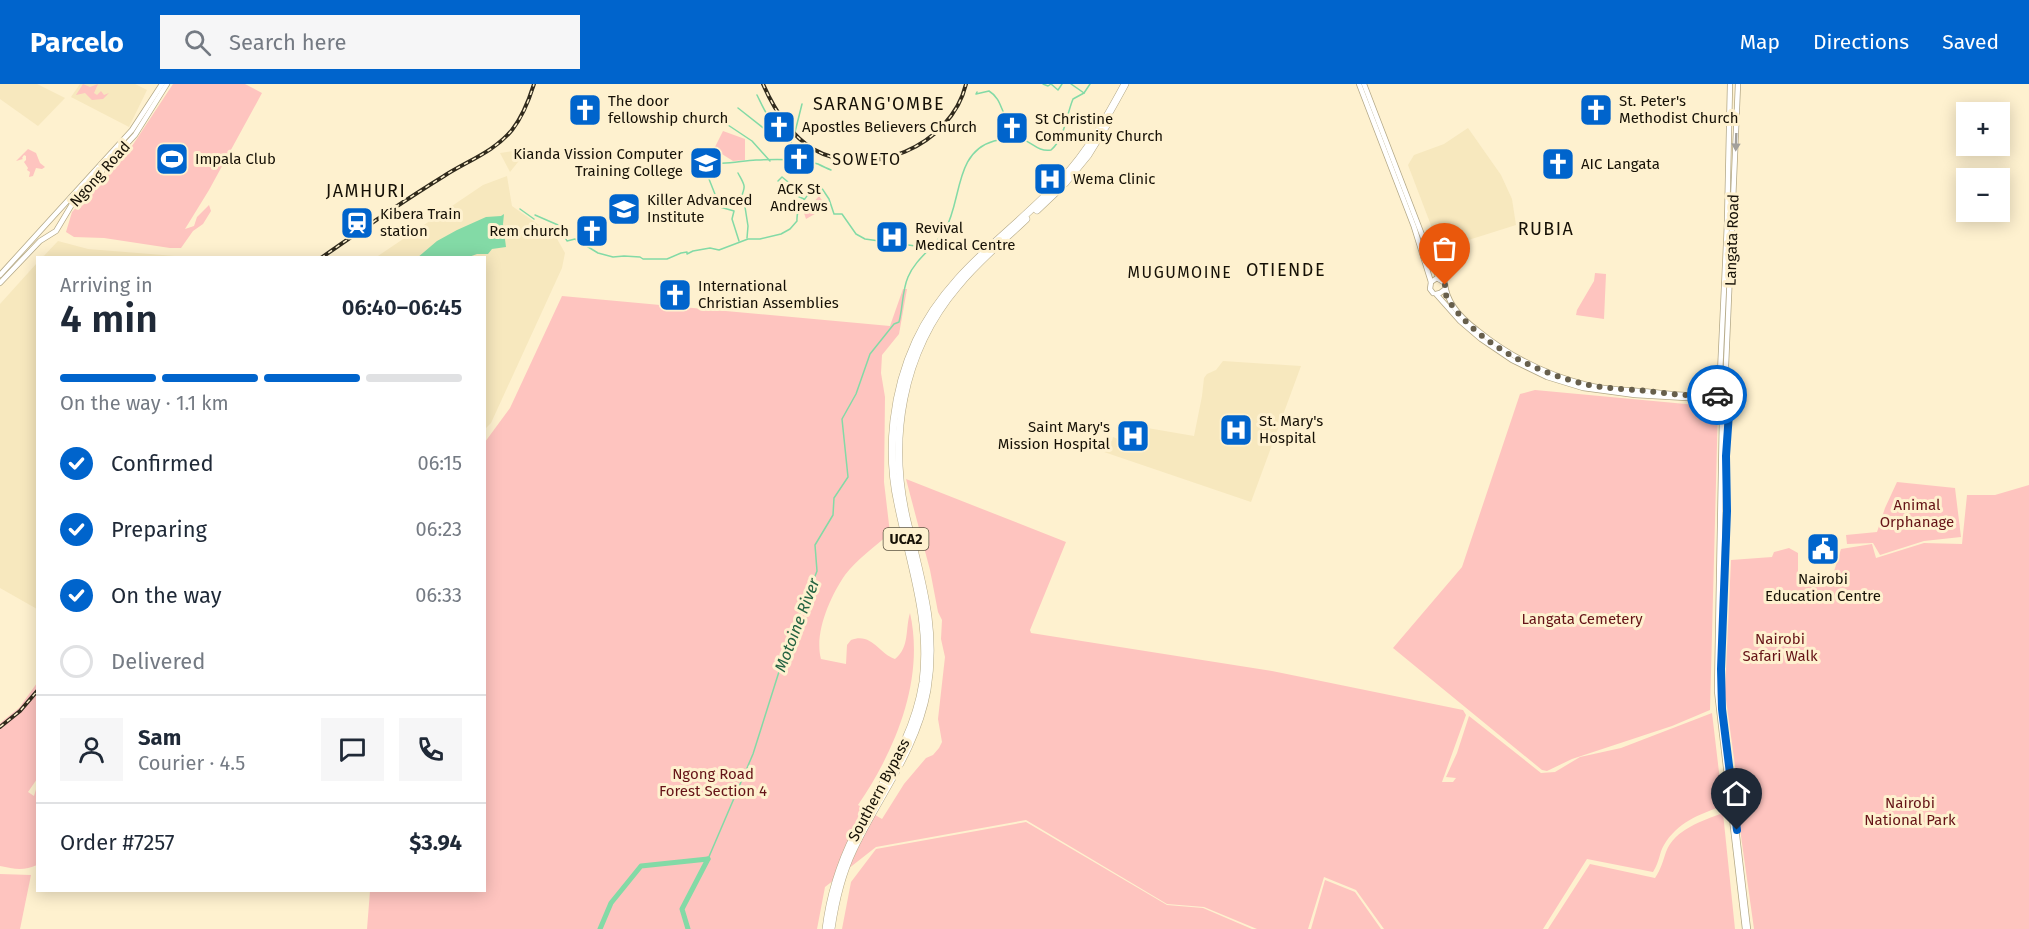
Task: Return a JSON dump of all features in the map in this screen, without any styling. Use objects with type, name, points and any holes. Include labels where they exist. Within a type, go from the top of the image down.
[{"type":"highway","name":"Southern Bypass","points":[[826,929],[831,899],[844,859],[909,734],[922,683],[925,643],[922,606],[897,503],[893,471],[894,417],[904,374],[923,327],[950,287],[987,248],[1077,169],[1101,136],[1127,84]]},
{"type":"highway","name":"Southern Bypass","points":[[831,929],[836,898],[853,850],[904,759],[915,734],[929,672],[929,614],[906,519],[899,477],[898,435],[911,370],[924,336],[939,310],[957,286],[984,258],[1047,202],[1061,183]]},
{"type":"main road","name":"Ngong Road","points":[[0,275],[132,130],[162,84]]},
{"type":"main road","name":"Ngong Road","points":[[0,284],[40,241],[53,234],[74,201],[135,135],[167,84]]},
{"type":"main road","points":[[1359,84],[1414,227],[1431,282],[1430,289],[1481,339],[1512,360],[1568,384],[1635,395],[1718,402],[1724,405],[1729,399],[1726,393],[1706,395],[1596,386],[1567,379],[1533,366],[1508,352],[1469,324],[1452,306],[1444,290],[1445,283],[1439,279],[1365,84]]},
{"type":"main road","name":"Langata Road","points":[[1730,84],[1721,381],[1718,402],[1722,414],[1717,691],[1746,929]]},
{"type":"main road","name":"Langata Road","points":[[1738,84],[1726,366],[1729,424],[1721,683],[1746,929]]},
{"type":"main road","points":[[1729,99],[1737,98]]},
{"type":"main road","points":[[52,217],[60,219],[61,224]]},
{"type":"main road","points":[[44,226],[47,234],[53,234]]},
{"type":"main road","points":[[1724,276],[1727,272],[1731,276]]},
{"type":"main road","points":[[1431,282],[1439,279]]},
{"type":"main road","points":[[1435,293],[1444,290]]},
{"type":"main road","points":[[1706,395],[1716,390],[1721,381]]},
{"type":"shaded area","points":[[0,84],[37,84],[65,98],[38,126],[0,99]]},
{"type":"shaded area","points":[[80,84],[135,84],[147,90],[129,127],[71,97]]},
{"type":"shaded area","points":[[1468,128],[1501,175],[1512,199],[1516,225],[1440,249],[1408,165],[1414,155],[1444,144]]},
{"type":"shaded area","points":[[513,151],[522,157],[510,172],[500,153]]},
{"type":"shaded area","points":[[507,176],[512,206],[556,237],[565,253],[562,268],[491,423],[486,428],[486,256],[378,256],[483,185]]},
{"type":"shaded area","points":[[504,214],[506,247],[492,249],[488,254],[472,256],[419,256],[437,241],[457,230],[486,217]]},
{"type":"shaded area","points":[[58,241],[88,249],[175,256],[44,256]]},
{"type":"shaded area","points":[[36,264],[36,608],[0,588],[0,304]]},
{"type":"shaded area","name":"St. Mary's Hospital","points":[[1223,361],[1301,366],[1251,502],[1104,452],[1109,440],[1112,441],[1113,437],[1118,439],[1124,424],[1194,436],[1204,378],[1216,370]]},
{"type":"green space","points":[[83,84],[90,87],[98,84],[94,93],[97,95],[101,91],[104,95],[109,93],[103,99],[92,100],[85,93],[76,95]]},
{"type":"green space","name":"Impala Club","points":[[173,84],[245,84],[262,93],[185,229],[194,226],[197,217],[209,205],[211,211],[203,224],[193,231],[181,248],[104,238],[74,237],[66,232],[72,212],[132,146]]},
{"type":"green space","points":[[723,131],[745,139],[745,160],[733,161],[714,149]]},
{"type":"green space","points":[[28,149],[36,153],[40,163],[45,167],[36,168],[33,176],[29,177],[30,172],[24,162],[26,156],[16,161]]},
{"type":"green space","points":[[819,196],[827,207],[806,219],[804,213]]},
{"type":"green space","points":[[1595,273],[1606,274],[1604,319],[1576,315],[1594,281]]},
{"type":"green space","name":"Ngong Road Forest Section 4","points":[[903,289],[907,289],[899,334],[882,355],[881,373],[885,397],[884,482],[890,533],[845,575],[829,604],[822,627],[819,649],[821,659],[846,664],[847,645],[851,640],[858,638],[870,641],[895,659],[905,643],[910,613],[914,638],[910,689],[895,738],[884,762],[858,805],[882,819],[904,784],[926,758],[933,755],[942,742],[938,719],[945,657],[941,639],[942,620],[938,612],[930,570],[906,479],[1066,542],[1030,630],[1031,633],[1272,671],[1463,710],[1466,715],[1442,782],[1453,782],[1456,778],[1446,777],[1457,753],[1469,716],[1541,773],[1555,772],[1580,757],[1621,748],[1712,713],[1723,806],[1697,816],[1675,831],[1664,845],[1653,872],[1587,859],[1543,929],[1384,929],[1356,890],[1324,877],[1308,929],[1257,929],[1204,907],[1167,904],[1026,820],[876,847],[825,887],[817,929],[367,929],[370,892],[486,892],[486,441],[510,408],[562,296],[890,326]]},
{"type":"green space","name":"Langata Cemetery","points":[[1535,390],[1718,407],[1710,710],[1672,726],[1572,759],[1547,771],[1542,770],[1393,648],[1462,567],[1520,394]]},
{"type":"green space","name":"Animal Orphanage","points":[[1897,482],[1955,488],[1961,537],[1924,541],[1880,555],[1873,543],[1847,544],[1846,535],[1877,532]]},
{"type":"green space","name":"Nairobi National Park","points":[[2029,485],[2029,929],[1754,929],[1725,692],[1731,560],[1772,557],[1774,552],[1789,548],[1798,553],[1798,572],[1830,584],[1841,549],[1872,544],[1876,558],[1924,543],[1962,544],[1967,495],[1995,495]]},
{"type":"green space","points":[[36,684],[36,780],[28,792],[34,796],[36,789],[36,865],[14,869],[0,866],[0,723],[19,708]]},
{"type":"green space","points":[[1723,813],[1735,929],[1548,929],[1590,864],[1655,878],[1670,844],[1676,837],[1690,827]]},
{"type":"green space","points":[[1026,822],[1167,905],[1203,908],[1252,929],[842,929],[851,882],[876,849]]},
{"type":"green space","points":[[0,874],[31,875],[20,929],[0,929]]},
{"type":"green space","points":[[1325,880],[1355,892],[1381,929],[1311,929]]},
{"type":"waterway","points":[[1043,84],[1048,86],[1051,84],[1058,90],[1062,84]]},
{"type":"waterway","points":[[1071,84],[1084,93]]},
{"type":"waterway","name":"Motoine River","points":[[708,859],[753,754],[783,659],[817,571],[815,545],[833,515],[834,498],[848,477],[842,419],[856,394],[870,354],[894,324],[899,322],[911,270],[945,230],[965,166],[972,155],[981,147],[994,141],[1012,138],[1022,139],[1039,148],[1051,150],[1062,133],[1073,99],[1084,93],[1090,84]]},
{"type":"waterway","points":[[977,92],[976,94],[989,91],[997,99],[1006,118],[1013,125],[1012,139]]},
{"type":"waterway","points":[[757,95],[769,117],[791,140],[791,159]]},
{"type":"waterway","points":[[795,132],[802,104]]},
{"type":"waterway","points":[[738,108],[766,130],[776,125]]},
{"type":"waterway","points":[[728,125],[752,141],[770,161]]},
{"type":"waterway","points":[[793,139],[794,135]]},
{"type":"waterway","points":[[696,155],[718,163],[787,159],[818,164],[831,170]]},
{"type":"waterway","points":[[738,173],[744,185],[741,198],[749,200],[751,204],[745,207],[747,238]]},
{"type":"waterway","points":[[705,175],[709,179],[720,207],[734,211],[732,219],[739,241]]},
{"type":"waterway","points":[[778,181],[782,177],[793,186],[793,194],[804,199]]},
{"type":"waterway","points":[[535,215],[558,225],[567,241],[575,239],[598,253],[613,257],[667,259],[681,253],[687,252],[687,254],[710,248],[719,250],[748,239],[781,234],[797,221],[798,211],[807,195],[821,187],[829,199],[834,214],[842,214],[856,234],[865,239],[930,248]]},
{"type":"waterway","points":[[785,190],[792,193]]},
{"type":"waterway","points":[[520,209],[534,219]]},
{"type":"waterway","points":[[600,929],[611,903],[641,866],[708,859]]},
{"type":"waterway","points":[[688,929],[682,909],[708,859]]},
{"type":"railway","points":[[324,256],[505,138],[519,119],[534,84]]},
{"type":"railway","points":[[763,84],[783,120],[804,143],[835,158],[858,161],[882,159],[905,152],[926,140],[944,125],[957,106],[966,84]]},
{"type":"railway","points":[[0,727],[20,711],[36,692]]},
{"type":"way so far","points":[[1445,285],[1444,290],[1448,300],[1469,324],[1508,352],[1533,366],[1567,379],[1604,388],[1717,395]]},
{"type":"place","name":"The door fellowship church","points":[[585,110]]},
{"type":"place","name":"St. Peter's Methodist Church","points":[[1596,110]]},
{"type":"place","name":"Apostles Believers Church","points":[[779,127]]},
{"type":"place","name":"St Christine Community Church","points":[[1012,128]]},
{"type":"place","name":"Impala Club","points":[[172,159]]},
{"type":"place","name":"ACK St Andrews","points":[[799,159]]},
{"type":"place","name":"Kianda Vission Computer Training College","points":[[706,163]]},
{"type":"place","name":"AIC Langata","points":[[1558,164]]},
{"type":"place","name":"Wema Clinic","points":[[1050,179]]},
{"type":"place","name":"Killer Advanced Institute","points":[[624,209]]},
{"type":"place","name":"Kibera Train station","points":[[357,223]]},
{"type":"place","name":"Rem church","points":[[592,231]]},
{"type":"place","name":"Revival Medical Centre","points":[[892,237]]},
{"type":"place","name":"International Christian Assemblies","points":[[675,295]]},
{"type":"place","name":"St. Mary's Hospital","points":[[1236,430]]},
{"type":"place","name":"Saint Mary's Mission Hospital","points":[[1133,436]]},
{"type":"place","name":"Nairobi Education Centre","points":[[1823,549]]},
{"type":"district","name":"SARANG'OMBE","points":[[879,104]]},
{"type":"district","name":"SOWETO","points":[[867,159]]},
{"type":"district","name":"JAMHURI","points":[[366,191]]},
{"type":"district","name":"RUBIA","points":[[1546,229]]},
{"type":"district","name":"OTIENDE","points":[[1286,270]]},
{"type":"district","name":"MUGUMOINE","points":[[1180,272]]},
{"type":"route","points":[[1717,395],[1726,393],[1730,399],[1726,456],[1727,511],[1721,669],[1722,709],[1737,830]]},
{"type":"park label","name":"Nairobi Safari Walk","points":[[1780,648]]}]
